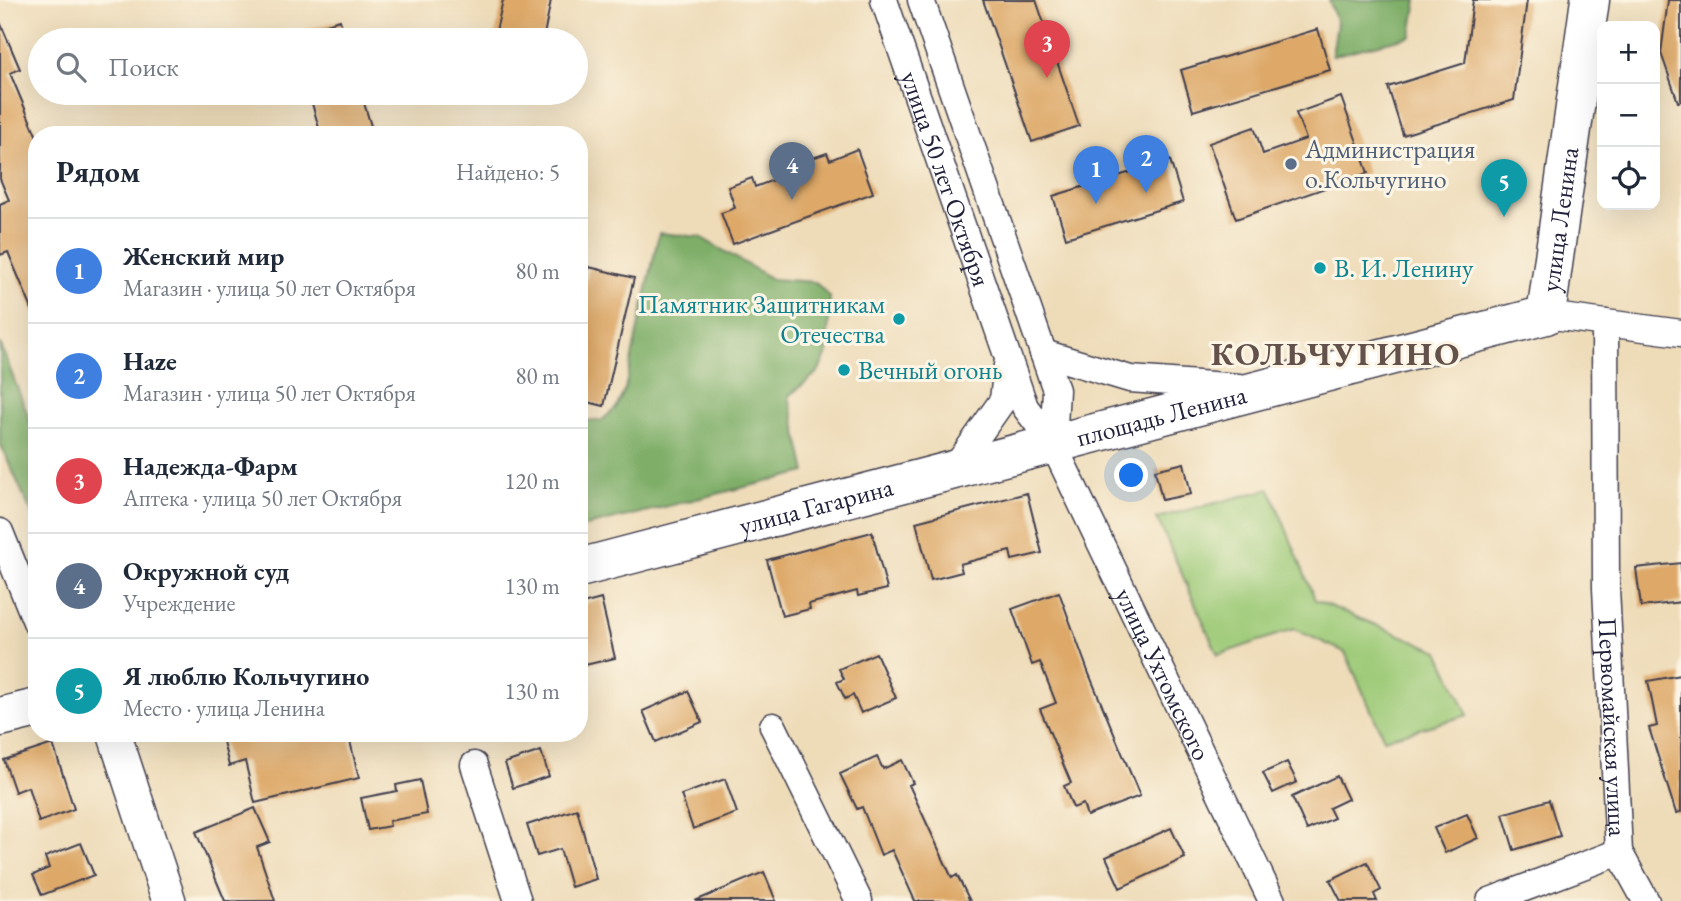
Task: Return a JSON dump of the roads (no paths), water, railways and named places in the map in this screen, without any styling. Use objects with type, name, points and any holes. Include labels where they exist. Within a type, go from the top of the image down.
[{"type":"main road","name":"улица Ленина","points":[[1546,315],[1590,0]]},
{"type":"main road","name":"площадь Ленина","points":[[1053,444],[1546,315]]},
{"type":"main road","name":"улица Гагарина","points":[[588,566],[1053,444]]},
{"type":"main road","points":[[0,717],[28,710]]},
{"type":"street","name":"улица 50 лет Октября","points":[[884,0],[1025,407],[1053,444]]},
{"type":"street","name":"улица 50 лет Октября","points":[[921,0],[1056,390],[1053,444]]},
{"type":"street","name":"площадь Ленина","points":[[1546,315],[1681,333]]},
{"type":"street","name":"Первомайская улица","points":[[1605,323],[1606,588],[1619,852],[1646,901]]},
{"type":"street","points":[[1043,353],[1130,379],[1265,389]]},
{"type":"street","name":"улица 50 лет Октября","points":[[953,471],[1003,400],[1007,356]]},
{"type":"street","name":"улица Ухтомского","points":[[1053,444],[1272,901]]},
{"type":"street","points":[[0,532],[28,602]]},
{"type":"street","points":[[773,726],[859,901]]},
{"type":"street","points":[[117,742],[169,901]]},
{"type":"street","points":[[474,765],[518,901]]},
{"type":"street","points":[[1490,901],[1619,852]]},
{"type":"place","name":"Надежда-Фарм","points":[[1047,78]]},
{"type":"place","name":"Администрация о.Кольчугино","points":[[1291,164]]},
{"type":"place","name":"Haze","points":[[1146,193]]},
{"type":"place","name":"Окружной суд","points":[[792,200]]},
{"type":"place","name":"Женский мир","points":[[1096,204]]},
{"type":"place","name":"Я люблю Кольчугино","points":[[1504,217]]},
{"type":"place","name":"В. И. Ленину","points":[[1320,268]]},
{"type":"place","name":"Памятник Защитникам Отечества","points":[[899,319]]},
{"type":"place","name":"Вечный огонь","points":[[844,370]]},
{"type":"district","name":"КОЛЬЧУГИНО","points":[[1336,353]]}]
